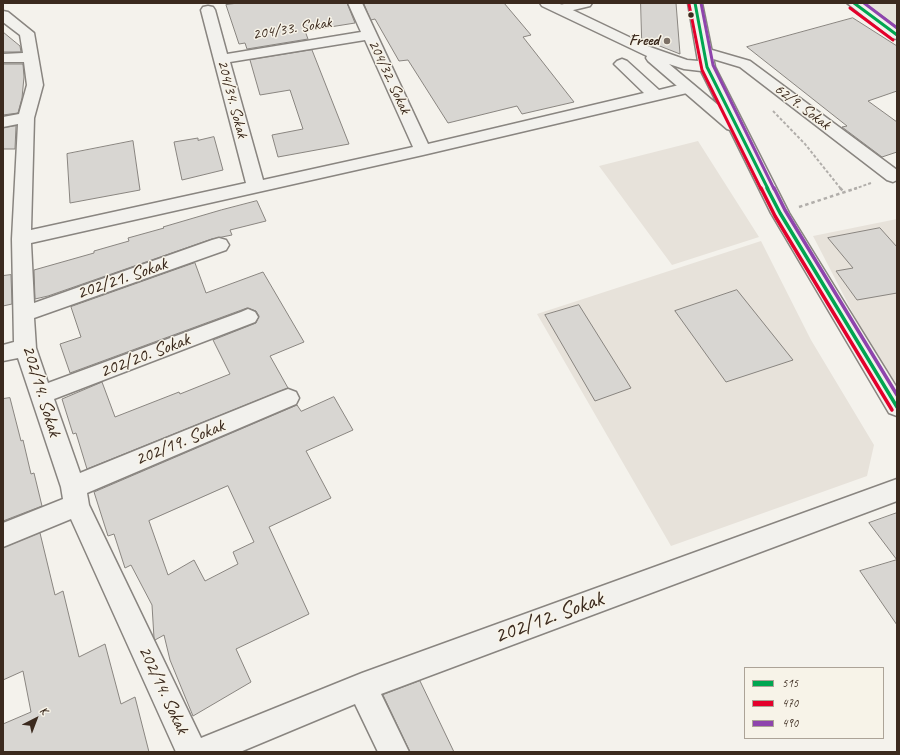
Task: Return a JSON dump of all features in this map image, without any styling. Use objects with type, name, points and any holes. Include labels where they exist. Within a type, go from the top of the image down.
[{"type":"street","name":"204/32. Sokak","points":[[355,3],[423,150]]},
{"type":"street","points":[[547,3],[645,50],[739,132]]},
{"type":"street","points":[[561,9],[585,3]]},
{"type":"street","points":[[696,3],[706,60],[739,132],[780,213],[897,407]]},
{"type":"street","points":[[854,3],[897,35]]},
{"type":"street","name":"204/34. Sokak","points":[[208,10],[256,187]]},
{"type":"street","name":"202/14. Sokak","points":[[3,15],[27,32],[35,84],[26,118],[21,239],[24,314],[14,351],[41,395],[75,496],[192,752]]},
{"type":"street","name":"204/33. Sokak","points":[[221,59],[369,35]]},
{"type":"street","name":"62/9. Sokak","points":[[645,50],[684,64],[706,60],[745,64],[893,176]]},
{"type":"street","points":[[3,58],[31,57]]},
{"type":"street","points":[[622,64],[655,95]]},
{"type":"street","points":[[21,239],[423,150],[687,88]]},
{"type":"street","points":[[3,122],[26,118]]},
{"type":"street","name":"202/21. Sokak","points":[[24,314],[219,245]]},
{"type":"street","name":"202/20. Sokak","points":[[41,395],[248,317]]},
{"type":"street","name":"202/19. Sokak","points":[[3,535],[75,496],[288,398]]},
{"type":"street","name":"202/12. Sokak","points":[[204,752],[362,687],[897,490]]},
{"type":"street","points":[[362,687],[394,752]]},
{"type":"path","points":[[805,144],[844,192]]},
{"type":"path","points":[[780,213],[893,176]]},
{"type":"shaded area","points":[[860,3],[897,3],[897,30]]},
{"type":"shaded area","points":[[698,141],[759,237],[672,265],[599,166]]},
{"type":"shaded area","points":[[897,219],[897,384],[872,350],[813,236]]},
{"type":"shaded area","points":[[761,241],[811,340],[874,445],[867,476],[671,546],[537,314]]},
{"type":"building","points":[[238,3],[347,3],[355,23],[305,31],[308,39],[247,49],[245,43],[239,44],[226,5]]},
{"type":"building","points":[[364,3],[504,3],[531,35],[523,37],[574,102],[522,114],[517,106],[448,123],[408,60],[399,61],[375,19],[371,20]]},
{"type":"building","points":[[641,3],[676,3],[680,54],[642,39]]},
{"type":"building","points":[[853,18],[897,46],[897,91],[868,101],[897,122],[897,152],[882,157],[842,127],[847,126],[747,47]]},
{"type":"building","points":[[3,32],[20,46],[21,52],[3,52]]},
{"type":"building","points":[[312,50],[349,144],[278,157],[272,135],[303,129],[290,90],[260,95],[250,60]]},
{"type":"building","points":[[3,64],[23,64],[24,77],[22,98],[18,113],[3,115]]},
{"type":"building","points":[[16,126],[15,149],[3,149],[3,128]]},
{"type":"building","points":[[214,137],[223,170],[182,180],[174,142]]},
{"type":"building","points":[[133,141],[140,190],[70,203],[67,154]]},
{"type":"building","points":[[257,201],[266,221],[230,230],[232,235],[212,239],[48,296],[35,299],[34,270],[94,253],[94,251],[129,241],[128,238],[164,228],[163,227]]},
{"type":"building","points":[[880,228],[897,247],[897,293],[857,300],[836,271],[853,268],[828,238]]},
{"type":"building","points":[[195,263],[206,293],[263,272],[304,342],[270,356],[288,388],[87,469],[76,433],[73,434],[62,399],[102,382],[115,417],[179,392],[180,394],[230,374],[213,340],[256,323],[259,316],[256,311],[247,308],[70,373],[60,344],[81,337],[71,307]]},
{"type":"building","points":[[11,275],[12,304],[3,306],[3,276]]},
{"type":"building","points":[[737,290],[793,360],[726,382],[675,311]]},
{"type":"building","points":[[579,305],[631,388],[595,401],[545,315]]},
{"type":"building","points":[[334,397],[353,430],[306,451],[331,498],[269,527],[309,614],[236,649],[251,682],[193,716],[170,660],[164,635],[155,640],[154,638],[152,605],[131,565],[125,568],[114,534],[108,536],[94,492],[297,405],[301,411]],"holes":[[[228,486],[254,542],[233,552],[238,564],[205,581],[194,560],[168,575],[149,521]]]},
{"type":"building","points":[[10,398],[21,441],[23,440],[31,474],[34,473],[42,506],[3,521],[3,399]]},
{"type":"building","points":[[897,513],[897,560],[869,523]]},
{"type":"building","points":[[40,533],[55,595],[63,591],[79,657],[105,644],[121,704],[135,697],[149,752],[3,752],[3,724],[31,712],[23,671],[3,680],[3,548]]},
{"type":"building","points":[[897,560],[897,625],[860,571]]},
{"type":"building","points":[[420,681],[454,752],[410,752],[383,695]]},
{"type":"transit line","name":"515","points":[[695,3],[707,67],[780,213],[897,407]]},
{"type":"transit line","name":"490","points":[[701,3],[713,65],[785,210],[897,395]]},
{"type":"transit line","name":"515","points":[[854,3],[897,35]]},
{"type":"transit line","name":"490","points":[[864,3],[897,28]]},
{"type":"transit line","name":"470","points":[[689,4],[702,70],[775,216],[892,410]]},
{"type":"transit line","name":"470","points":[[850,8],[893,40]]},
{"type":"place","name":"Freed","points":[[667,41]]}]
